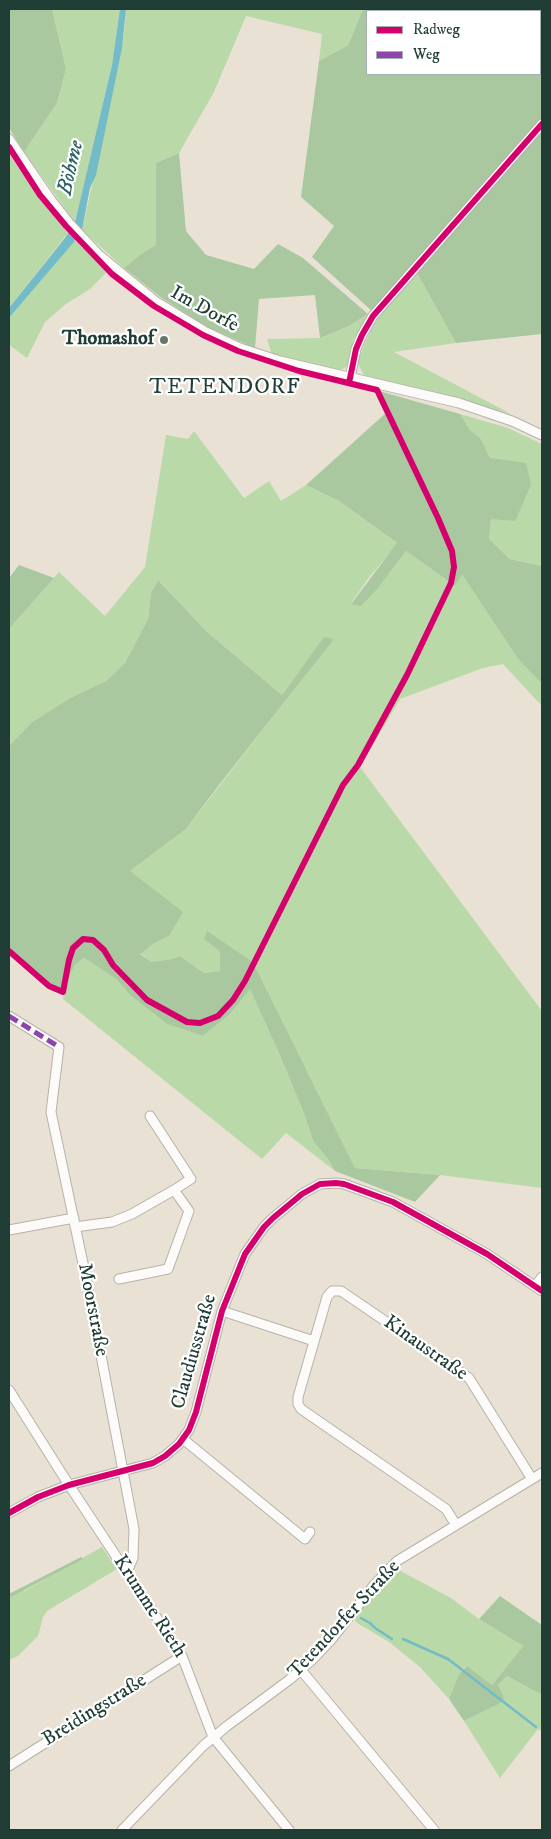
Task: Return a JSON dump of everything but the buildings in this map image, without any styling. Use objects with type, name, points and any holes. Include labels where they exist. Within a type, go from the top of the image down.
[{"type":"street","points":[[350,378],[359,342],[373,316],[542,124]]},
{"type":"street","name":"Im Dorfe","points":[[10,142],[51,200],[84,239],[116,270],[155,301],[206,332],[240,348],[280,361],[480,410],[542,435]]},
{"type":"street","name":"Moorstraße","points":[[9,1016],[59,1047],[51,1112],[88,1287],[134,1533],[133,1558],[127,1572]]},
{"type":"street","points":[[9,1230],[74,1222],[112,1222],[132,1214],[190,1179],[150,1116]]},
{"type":"street","name":"Claudiusstraße","points":[[9,1513],[38,1497],[69,1485],[122,1472],[160,1460],[183,1439],[196,1412],[222,1311],[245,1254],[264,1228],[274,1218],[302,1194],[320,1184],[336,1183],[354,1187],[393,1202],[478,1249],[539,1288]]},
{"type":"street","points":[[119,1279],[168,1269],[189,1211],[174,1190]]},
{"type":"street","points":[[539,1288],[542,1277]]},
{"type":"street","name":"Kinaustraße","points":[[314,1341],[327,1297],[332,1292],[342,1291],[470,1378],[532,1479]]},
{"type":"street","points":[[222,1311],[314,1341],[298,1397],[298,1404],[301,1408],[443,1507],[456,1525]]},
{"type":"street","name":"Krumme Rieth","points":[[9,1390],[182,1656],[213,1737],[289,1830]]},
{"type":"street","points":[[183,1439],[305,1539],[310,1532]]},
{"type":"street","name":"Tetendorfer Straße","points":[[122,1830],[213,1737],[301,1670],[331,1640],[388,1570],[410,1552],[542,1473]]},
{"type":"street","name":"Breidingstraße","points":[[9,1766],[182,1656]]},
{"type":"street","points":[[301,1670],[434,1830]]},
{"type":"green space","points":[[9,9],[52,9],[66,69],[57,103],[24,152],[9,128]]},
{"type":"green space","points":[[52,9],[120,9],[112,65],[75,222],[24,152],[57,103],[66,69]]},
{"type":"green space","points":[[126,9],[363,9],[348,45],[319,61],[322,34],[246,16],[214,92],[179,153],[156,163],[156,245],[124,268],[82,230],[111,100],[124,34]]},
{"type":"green space","points":[[363,9],[542,9],[542,334],[456,343],[417,273],[373,312],[312,257],[334,226],[301,197],[319,61],[348,45]]},
{"type":"green space","points":[[179,153],[186,231],[206,255],[254,269],[278,244],[303,258],[368,314],[349,326],[320,338],[315,295],[259,299],[255,348],[207,327],[159,296],[124,268],[156,245],[156,163]]},
{"type":"green space","points":[[9,154],[42,202],[68,233],[9,308]]},
{"type":"green space","points":[[75,240],[107,272],[90,289],[66,304],[45,322],[27,358],[9,345],[9,318]]},
{"type":"green space","points":[[417,273],[456,343],[394,352],[511,414],[364,375],[357,362],[370,332],[378,318]]},
{"type":"green space","points":[[368,314],[353,340],[350,362],[339,371],[272,355],[267,339],[320,338],[349,326]]},
{"type":"green space","points":[[379,391],[460,414],[470,430],[481,439],[490,458],[526,463],[531,485],[515,521],[491,519],[489,539],[510,559],[542,566],[542,684],[518,659],[462,574],[455,586],[406,551],[379,587],[361,606],[351,604],[397,543],[339,501],[306,485],[387,412]]},
{"type":"green space","points":[[460,414],[508,428],[542,444],[542,566],[510,559],[489,539],[491,519],[490,458],[481,439],[470,430]]},
{"type":"green space","points":[[194,431],[244,498],[269,481],[281,501],[306,485],[339,501],[398,544],[370,576],[351,603],[379,587],[406,551],[455,586],[462,573],[518,659],[542,684],[542,706],[503,664],[483,668],[400,699],[360,767],[542,1011],[542,1188],[440,1175],[355,1168],[251,961],[204,939],[220,952],[220,971],[204,973],[180,956],[152,962],[140,953],[169,936],[130,871],[186,829],[333,639],[298,673],[282,695],[207,632],[158,580],[151,593],[148,619],[125,663],[106,681],[70,698],[32,722],[9,746],[9,629],[59,572],[105,616],[145,567],[166,435],[188,439]]},
{"type":"green space","points":[[19,565],[54,578],[9,629],[9,578]]},
{"type":"green space","points":[[158,580],[207,632],[282,695],[324,637],[334,639],[186,829],[130,871],[183,912],[169,936],[153,944],[140,954],[152,962],[180,956],[204,973],[220,971],[220,952],[204,939],[207,931],[251,961],[355,1168],[440,1175],[415,1202],[335,1171],[313,1141],[305,1116],[279,1053],[250,989],[230,1014],[203,1036],[167,1024],[131,996],[116,979],[84,958],[75,965],[65,986],[60,989],[49,984],[9,949],[9,746],[32,722],[70,698],[106,681],[125,663],[148,619],[151,593]]},
{"type":"green space","points":[[84,958],[116,979],[131,996],[167,1024],[203,1036],[230,1014],[250,988],[305,1116],[313,1141],[335,1171],[286,1133],[262,1159],[63,999],[65,986],[75,965]]},
{"type":"green space","points":[[102,1547],[117,1569],[47,1611],[43,1617],[38,1636],[18,1656],[9,1660],[9,1594],[23,1587],[24,1591]]},
{"type":"green space","points":[[81,1557],[83,1559],[9,1598],[9,1594]]},
{"type":"green space","points":[[395,1568],[451,1598],[479,1619],[523,1646],[492,1685],[466,1666],[459,1674],[449,1699],[420,1667],[389,1642],[357,1623],[353,1618]]},
{"type":"green space","points":[[500,1596],[542,1625],[542,1695],[507,1676],[498,1685],[504,1698],[499,1704],[464,1721],[449,1699],[459,1674],[467,1666],[492,1685],[523,1646],[479,1619]]},
{"type":"green space","points":[[507,1676],[542,1695],[542,1731],[538,1729],[500,1778],[464,1721],[499,1704],[498,1685]]},
{"type":"water","points":[[120,9],[126,9],[122,48],[96,175],[90,188],[82,230],[9,318],[9,308],[65,238],[75,222],[112,65]]},
{"type":"waterway","points":[[361,1618],[392,1639]]},
{"type":"waterway","points":[[403,1639],[448,1659],[536,1727]]},
{"type":"marked path","points":[[9,1016],[59,1047]]},
{"type":"cycle path","points":[[349,383],[356,349],[373,316],[542,124]]},
{"type":"cycle path","points":[[9,147],[40,195],[66,226],[112,274],[154,306],[203,335],[238,351],[299,371],[377,390],[438,518],[452,551],[454,567],[451,583],[407,675],[358,765],[343,785],[245,981],[233,1000],[218,1016],[200,1023],[187,1022],[147,1000],[113,965],[104,950],[93,940],[83,939],[73,948],[63,992],[49,986],[9,951]]},
{"type":"cycle path","points":[[9,1513],[38,1497],[69,1485],[153,1463],[179,1444],[189,1430],[196,1412],[222,1311],[245,1254],[264,1227],[273,1218],[302,1194],[320,1184],[344,1184],[393,1202],[487,1254],[542,1291]]},
{"type":"place","name":"Thomashof","points":[[164,340]]},
{"type":"district","name":"TETENDORF","points":[[225,388]]},
{"type":"water label","name":"Böhme","points":[[72,168]]}]
